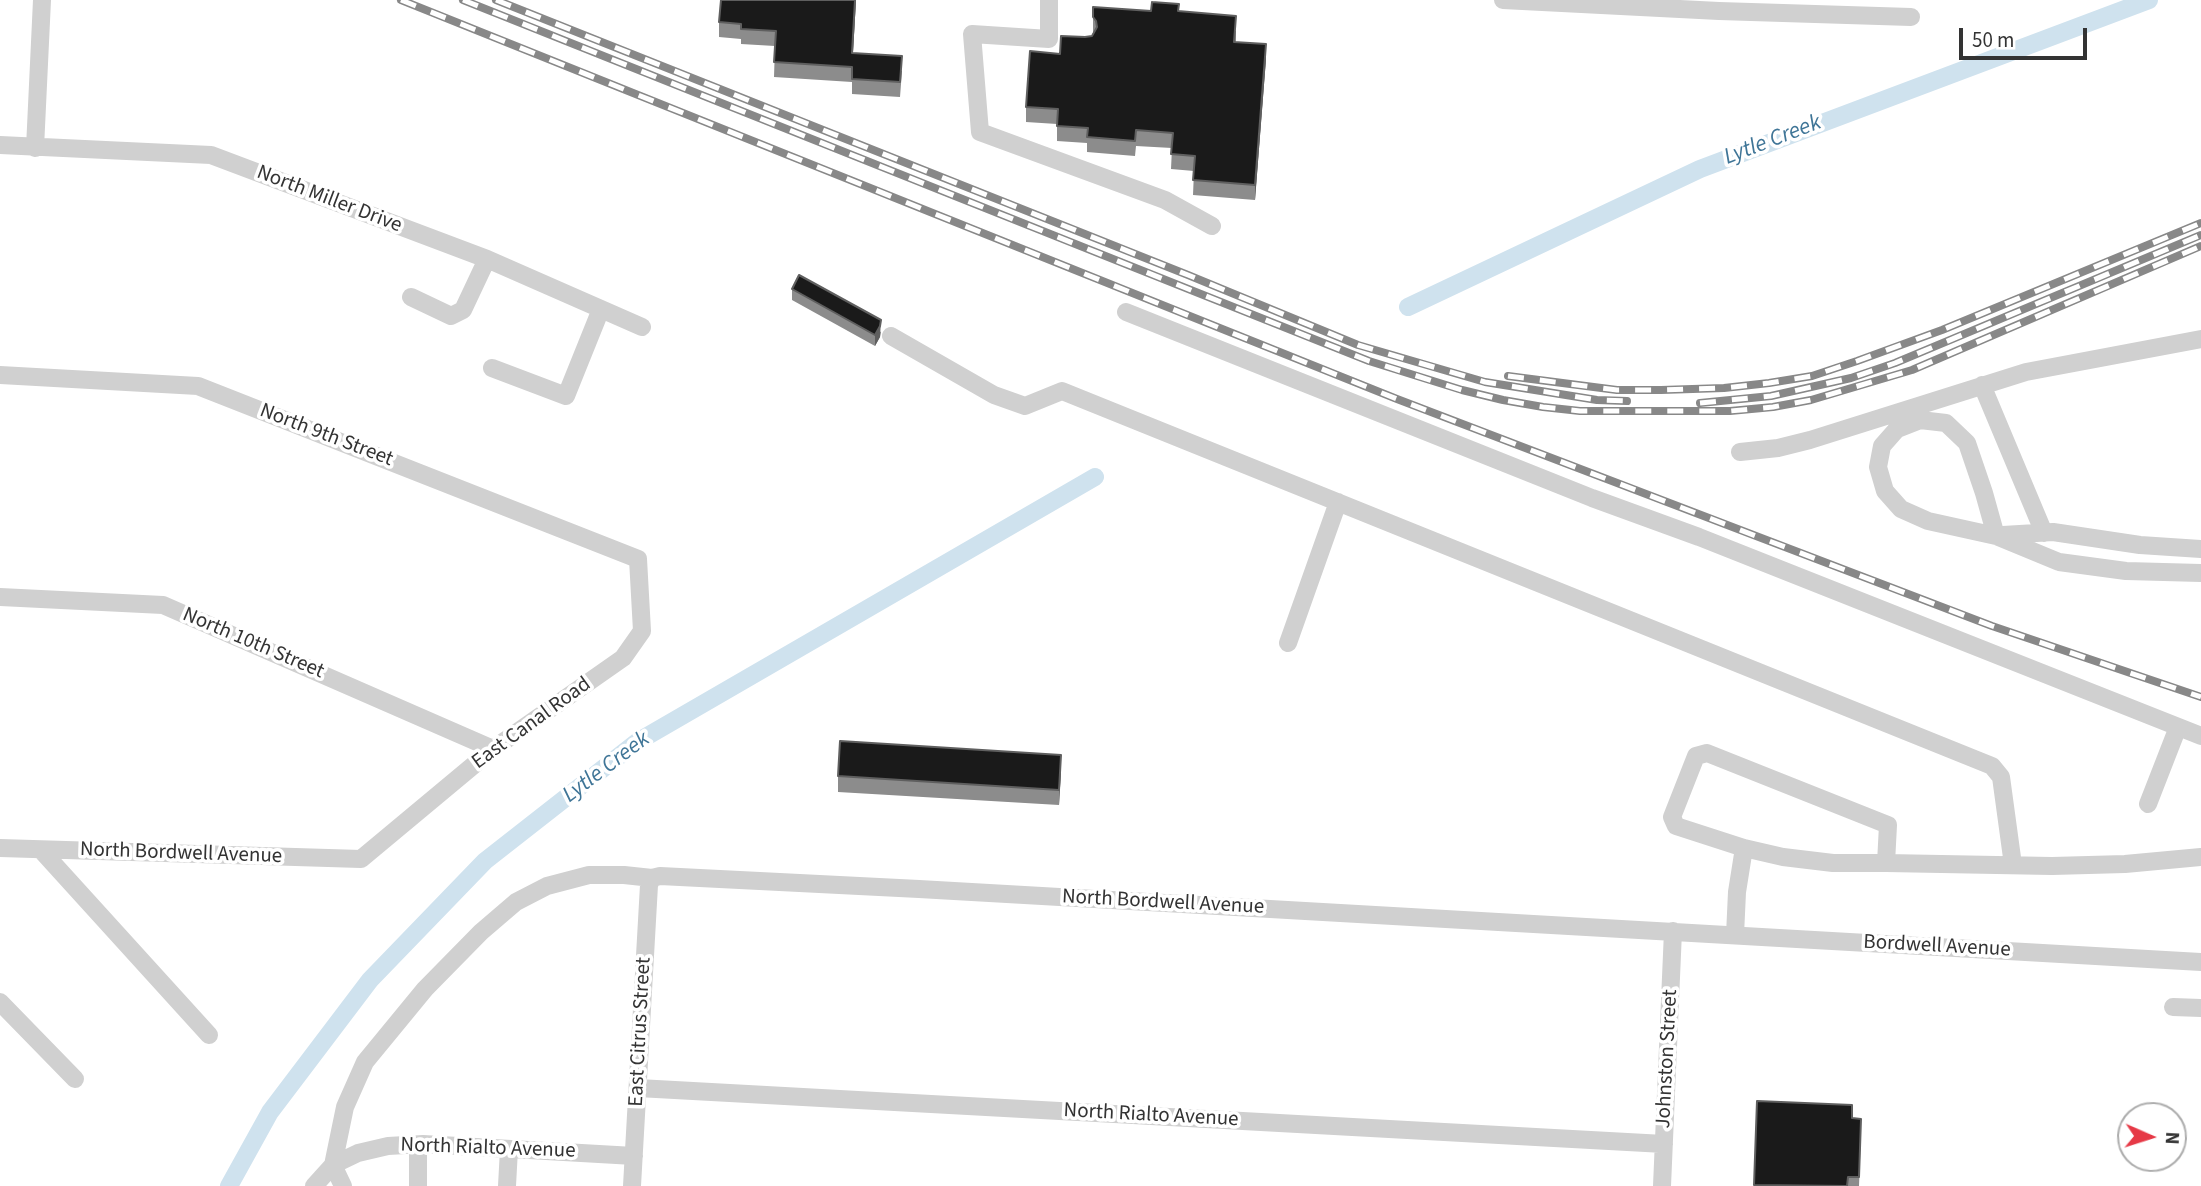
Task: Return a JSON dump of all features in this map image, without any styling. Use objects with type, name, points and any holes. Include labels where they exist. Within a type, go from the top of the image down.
[{"type":"street","points":[[35,148],[42,0]]},
{"type":"street","points":[[1049,0],[1055,39],[972,34],[980,132],[1165,200],[1212,226]]},
{"type":"street","points":[[1503,0],[1719,6],[1911,17]]},
{"type":"street","name":"North Miller Drive","points":[[0,145],[211,155],[487,259],[642,327]]},
{"type":"street","points":[[411,297],[452,316],[463,310],[487,259]]},
{"type":"street","points":[[492,368],[566,396],[601,309]]},
{"type":"street","points":[[1126,312],[1528,473],[1699,537],[2201,736]]},
{"type":"street","points":[[891,337],[994,395],[1026,405],[1062,391],[1992,766],[2001,777],[2013,865]]},
{"type":"street","points":[[1740,452],[1778,447],[1905,417],[1982,385],[2035,370],[2201,339]]},
{"type":"street","name":"North 9th Street","points":[[0,375],[198,386],[638,559]]},
{"type":"street","points":[[1982,385],[2044,533]]},
{"type":"street","points":[[1905,417],[1946,423],[1967,443],[1996,536]]},
{"type":"street","points":[[1905,417],[1882,446],[1878,467],[1885,491],[1901,509],[1928,521],[1996,536],[2059,562],[2126,571],[2201,573]]},
{"type":"street","points":[[1288,643],[1338,502]]},
{"type":"street","points":[[1996,536],[2053,533],[2140,545],[2201,549]]},
{"type":"street","name":"East Canal Road","points":[[361,859],[493,749],[623,658],[642,631],[638,559]]},
{"type":"street","name":"North 10th Street","points":[[0,597],[163,605],[493,749]]},
{"type":"street","points":[[2148,804],[2178,727]]},
{"type":"street","points":[[1886,863],[1888,825],[1707,753],[1696,756],[1672,817],[1676,826],[1744,848],[1808,860],[1886,863],[2013,865],[2125,864],[2201,857]]},
{"type":"street","name":"North Bordwell Avenue","points":[[0,848],[361,859]]},
{"type":"street","points":[[1735,936],[1737,892],[1744,848]]},
{"type":"street","points":[[41,850],[209,1035]]},
{"type":"street","name":"North Bordwell Avenue","points":[[333,1166],[345,1107],[365,1062],[425,989],[481,932],[516,902],[547,886],[589,875],[919,889],[1674,931]]},
{"type":"street","name":"East Citrus Street","points":[[632,1186],[649,885],[652,878]]},
{"type":"street","name":"Bordwell Avenue","points":[[1674,931],[2201,962]]},
{"type":"street","name":"Johnston Street","points":[[1662,1186],[1674,931]]},
{"type":"street","points":[[0,1002],[75,1079]]},
{"type":"street","points":[[2173,1007],[2201,1008]]},
{"type":"street","name":"North Rialto Avenue","points":[[638,1088],[1664,1144]]},
{"type":"street","points":[[418,1145],[418,1186]]},
{"type":"street","name":"North Rialto Avenue","points":[[314,1186],[333,1166],[358,1153],[388,1146],[418,1145],[634,1156]]},
{"type":"street","points":[[507,1186],[509,1149]]},
{"type":"street","points":[[333,1166],[343,1186]]},
{"type":"building","points":[[721,0],[855,0],[852,53],[902,56],[900,82],[852,79],[852,67],[774,62],[776,31],[741,29],[741,24],[719,22]]},
{"type":"building","points":[[1152,2],[1179,4],[1178,11],[1236,16],[1234,42],[1266,44],[1255,185],[1193,180],[1195,156],[1171,154],[1173,133],[1136,130],[1135,141],[1087,137],[1088,128],[1057,126],[1058,109],[1026,107],[1030,51],[1060,54],[1061,36],[1092,36],[1097,27],[1093,7],[1151,11]]},
{"type":"building","points":[[799,275],[881,320],[875,335],[792,289]]},
{"type":"building","points":[[840,741],[1061,755],[1059,790],[838,776]]},
{"type":"building","points":[[1757,1101],[1852,1105],[1852,1118],[1861,1119],[1859,1177],[1848,1177],[1847,1186],[1754,1185]]},
{"type":"waterway","name":"Lytle Creek","points":[[1408,307],[1700,169],[2149,0]]},
{"type":"waterway","name":"Lytle Creek","points":[[229,1186],[270,1112],[370,980],[485,861],[637,742],[1095,477]]},
{"type":"railway","points":[[401,0],[1397,399],[1992,626],[2201,697]]},
{"type":"railway","points":[[463,0],[1369,361],[1462,390],[1543,407],[1580,411],[1730,411],[1811,400],[1912,370],[2201,246]]},
{"type":"railway","points":[[496,0],[1358,345],[1485,382],[1597,400],[1627,401]]},
{"type":"railway","points":[[1508,376],[1617,390],[1724,388],[1812,376],[1942,330],[2201,223]]},
{"type":"railway","points":[[1700,403],[1771,396],[1851,378],[1895,363],[2201,235]]}]
